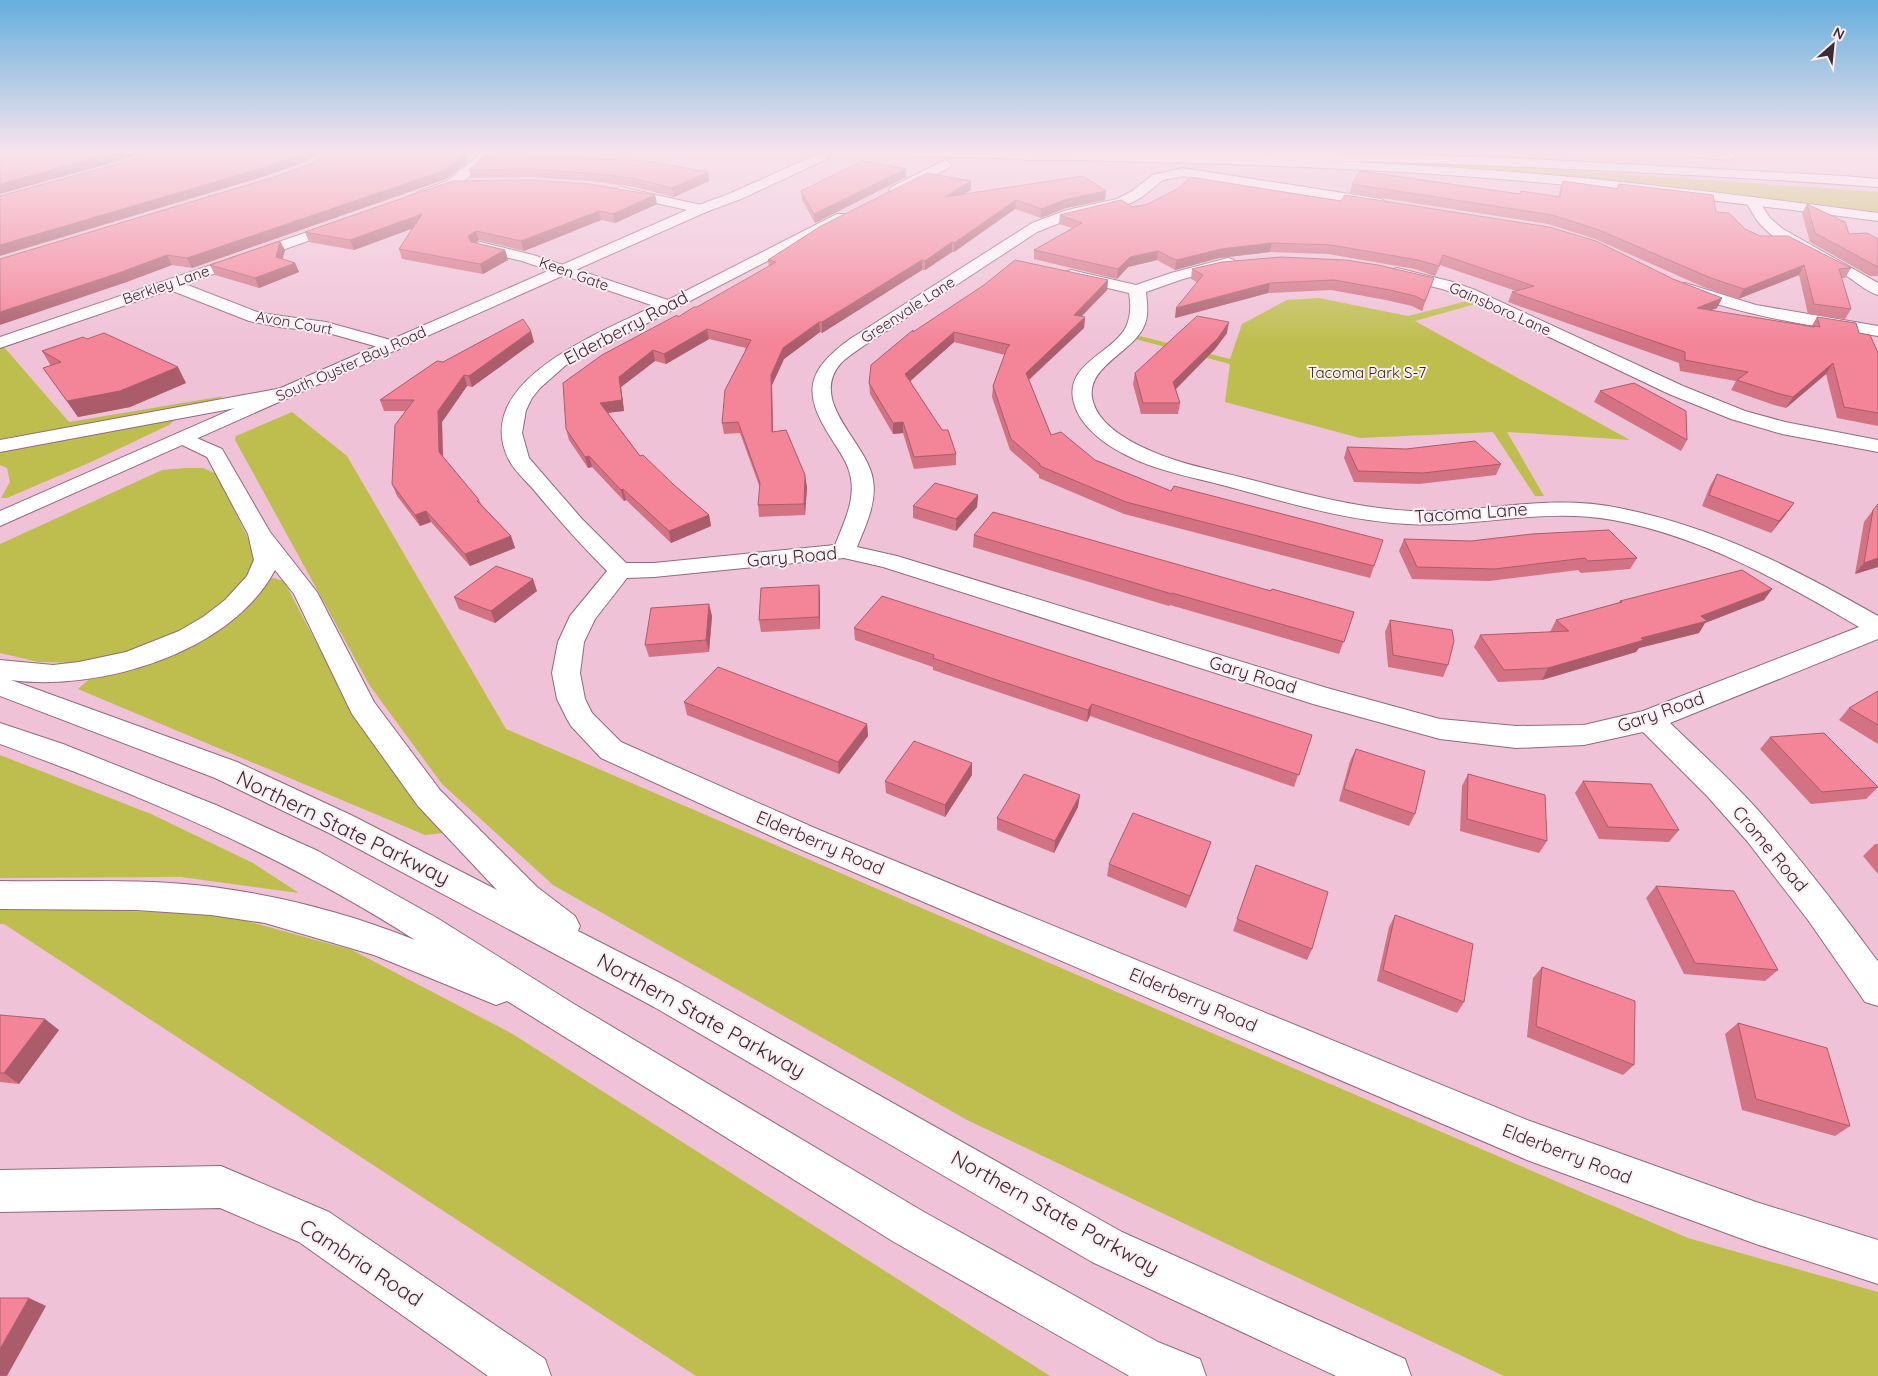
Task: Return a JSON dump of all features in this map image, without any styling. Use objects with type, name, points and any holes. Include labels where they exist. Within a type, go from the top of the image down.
[{"type":"main road","name":"South Oyster Bay Road","points":[[0,519],[687,215]]},
{"type":"main road","name":"Elderberry Road","points":[[845,215],[560,361],[523,396],[516,410],[512,433],[519,459],[574,524],[620,572],[583,616],[571,642],[566,673],[571,699],[581,719],[611,750],[806,838],[1527,1140],[1756,1223],[1878,1262]]},
{"type":"main road","name":"Greenvale Lane","points":[[844,551],[860,505],[863,484],[856,460],[829,418],[822,400],[821,389],[827,369],[833,361],[856,343],[1001,258],[1032,229],[1051,220],[1069,215]]},
{"type":"main road","points":[[1761,215],[1778,232],[1807,250],[1854,274],[1878,290]]},
{"type":"main road","points":[[1864,215],[1878,217]]},
{"type":"main road","name":"Berkley Lane","points":[[0,343],[354,220]]},
{"type":"main road","name":"Keen Gate","points":[[480,247],[526,257],[668,305]]},
{"type":"main road","points":[[1054,271],[1137,290],[1177,276],[1241,261]]},
{"type":"main road","name":"Gainsboro Lane","points":[[1376,270],[1415,276],[1469,293],[1676,390],[1738,415],[1782,428],[1878,446]]},
{"type":"main road","name":"Avon Court","points":[[170,284],[255,317],[326,327],[392,346]]},
{"type":"main road","points":[[1675,284],[1725,302],[1772,314],[1878,331]]},
{"type":"main road","name":"Tacoma Lane","points":[[1137,290],[1139,306],[1136,326],[1124,340],[1093,366],[1082,385],[1082,401],[1092,420],[1111,437],[1132,450],[1169,465],[1323,505],[1380,515],[1434,518],[1548,508],[1621,515],[1668,526],[1743,552],[1800,582],[1878,628]]},
{"type":"main road","points":[[0,446],[282,394]]},
{"type":"main road","points":[[184,438],[215,453],[260,534],[305,592],[362,707],[429,798],[525,897],[621,971]]},
{"type":"main road","points":[[0,669],[53,674],[93,668],[144,656],[174,644],[210,624],[239,602],[251,587],[266,562],[260,534]]},
{"type":"main road","name":"Gary Road","points":[[620,572],[844,551],[889,561],[1323,697],[1440,729],[1516,736],[1584,735],[1649,720],[1878,628]]},
{"type":"main road","name":"Northern State Parkway","points":[[0,686],[23,693],[235,774],[340,824],[667,995],[1107,1247],[1388,1376]]},
{"type":"main road","name":"Crome Road","points":[[1649,720],[1710,779],[1757,831],[1822,911],[1878,990]]},
{"type":"main road","points":[[0,733],[53,752],[205,814],[307,860],[425,928],[561,1016],[909,1227],[1142,1358],[1183,1376]]},
{"type":"main road","points":[[0,895],[136,896],[211,901],[265,909],[379,941],[561,1016]]},
{"type":"main road","name":"Cambria Road","points":[[0,1191],[221,1187],[314,1227],[528,1376]]},
{"type":"green space","name":"Tacoma Park S-7","points":[[1319,298],[1408,316],[1471,300],[1479,303],[1415,321],[1630,440],[1507,432],[1544,496],[1535,496],[1493,432],[1360,438],[1225,402],[1230,364],[1135,339],[1140,336],[1230,359],[1242,324],[1287,300]]},
{"type":"green space","points":[[4,347],[69,422],[224,396],[213,402],[0,439],[0,348]]},
{"type":"green space","points":[[292,412],[347,456],[506,729],[1688,1238],[1878,1292],[1878,1376],[1504,1376],[967,1120],[553,885],[442,784],[370,686],[235,440],[236,436]]},
{"type":"green space","points":[[176,419],[169,425],[91,462],[7,498],[1,498],[10,482],[7,468],[0,465],[0,449]]},
{"type":"green space","points":[[203,468],[217,474],[255,553],[254,578],[224,607],[155,645],[82,663],[38,662],[0,653],[0,544],[162,470]]},
{"type":"green space","points":[[273,578],[284,581],[356,719],[444,833],[425,835],[78,689],[95,674],[148,661]]},
{"type":"green space","points":[[0,755],[151,814],[253,863],[299,893],[181,877],[0,878]]},
{"type":"green space","points":[[0,906],[225,915],[352,950],[511,1033],[1050,1376],[696,1376],[4,924],[0,924]]},
{"type":"building","points":[[0,215],[102,215],[0,245]]},
{"type":"building","points":[[146,215],[313,215],[187,258],[167,255],[116,274],[0,312],[0,259]]},
{"type":"building","points":[[353,215],[419,215],[350,240],[305,232]]},
{"type":"building","points":[[421,215],[588,215],[521,241],[476,231],[468,236],[471,242],[505,250],[480,264],[399,249]]},
{"type":"building","points":[[843,215],[994,215],[925,261],[922,260],[822,322],[819,322],[783,348],[771,375],[772,432],[786,430],[805,475],[804,504],[758,505],[760,483],[738,422],[722,423],[725,390],[751,340],[707,329],[664,354],[653,350],[619,377],[622,400],[600,403],[640,456],[643,455],[709,515],[669,531],[623,489],[621,490],[589,456],[585,457],[566,429],[563,383],[602,355],[677,315],[678,317],[697,307],[776,262],[768,260],[821,226]]},
{"type":"building","points":[[1061,215],[1474,215],[1549,227],[1596,241],[1673,279],[1722,298],[1697,308],[1814,327],[1820,327],[1817,317],[1856,323],[1859,333],[1870,335],[1878,353],[1878,413],[1844,407],[1833,363],[1793,397],[1780,394],[1737,380],[1748,372],[1685,360],[1685,352],[1512,292],[1534,286],[1443,255],[1439,266],[1418,260],[1331,245],[1272,243],[1221,249],[1176,260],[1158,251],[1130,257],[1118,269],[1034,250],[1082,223]]},
{"type":"building","points":[[1553,215],[1731,215],[1745,229],[1760,236],[1788,236],[1851,268],[1839,269],[1851,309],[1814,304],[1804,265],[1744,289],[1711,278],[1599,230]]},
{"type":"building","points":[[1810,215],[1831,215],[1845,222],[1849,234],[1867,233],[1878,239],[1878,266],[1876,266],[1815,233]]},
{"type":"building","points":[[280,241],[276,257],[295,263],[255,278],[210,265]]},
{"type":"building","points":[[1281,257],[1345,260],[1378,265],[1434,278],[1425,301],[1415,296],[1390,290],[1334,280],[1270,283],[1176,308],[1203,275],[1192,269],[1222,262]]},
{"type":"building","points":[[1015,260],[1108,280],[1074,315],[1085,317],[1026,373],[1051,435],[1061,432],[1095,460],[1171,491],[1174,486],[1383,540],[1374,566],[1126,502],[1040,466],[1011,439],[993,386],[1007,348],[1010,345],[954,332],[905,374],[942,430],[948,430],[956,454],[914,457],[903,422],[893,423],[869,383],[871,365],[913,330],[913,332],[984,285]]},
{"type":"building","points":[[1197,316],[1229,322],[1218,338],[1173,382],[1180,403],[1143,403],[1135,373]]},
{"type":"building","points":[[523,319],[531,331],[469,376],[464,375],[438,411],[439,452],[479,500],[477,501],[511,536],[465,554],[426,511],[415,515],[392,484],[395,425],[414,400],[380,400],[437,361],[443,362]]},
{"type":"building","points":[[104,333],[178,367],[120,391],[67,401],[43,368],[61,362],[42,351],[83,337],[87,339]]},
{"type":"building","points":[[1634,383],[1686,411],[1687,440],[1600,391]]},
{"type":"building","points":[[1475,441],[1501,464],[1423,473],[1358,471],[1347,447],[1406,449]]},
{"type":"building","points":[[1717,474],[1794,503],[1779,521],[1709,495]]},
{"type":"building","points":[[935,483],[978,495],[956,519],[913,506]]},
{"type":"building","points":[[1878,504],[1878,558],[1864,563],[1873,510]]},
{"type":"building","points":[[993,512],[1271,591],[1272,589],[1354,612],[1344,642],[1172,594],[974,535]]},
{"type":"building","points":[[1609,530],[1637,558],[1588,561],[1585,558],[1495,569],[1417,567],[1404,539],[1471,541],[1532,534]]},
{"type":"building","points":[[496,566],[533,579],[491,611],[454,597]]},
{"type":"building","points":[[1742,570],[1772,589],[1701,616],[1707,621],[1641,638],[1644,640],[1548,668],[1504,670],[1480,635],[1569,631],[1556,620],[1622,602],[1620,601]]},
{"type":"building","points":[[819,585],[819,617],[759,620],[761,588]]},
{"type":"building","points":[[882,596],[1312,735],[1299,775],[1092,704],[1088,710],[994,679],[933,658],[934,655],[854,628]]},
{"type":"building","points":[[709,604],[706,640],[645,645],[651,608]]},
{"type":"building","points":[[1390,620],[1452,630],[1454,641],[1448,665],[1393,655]]},
{"type":"building","points":[[718,667],[867,724],[838,762],[684,702]]},
{"type":"building","points":[[1878,691],[1878,725],[1849,708]]},
{"type":"building","points":[[1824,733],[1878,787],[1822,792],[1770,737]]},
{"type":"building","points":[[914,741],[972,763],[945,805],[885,781]]},
{"type":"building","points":[[1356,749],[1425,771],[1415,814],[1344,789]]},
{"type":"building","points":[[1024,774],[1080,795],[1055,841],[997,818]]},
{"type":"building","points":[[1468,774],[1545,795],[1547,841],[1467,819]]},
{"type":"building","points":[[1583,781],[1651,784],[1679,830],[1608,827]]},
{"type":"building","points":[[1133,813],[1211,842],[1190,896],[1109,864]]},
{"type":"building","points":[[1256,865],[1328,892],[1312,949],[1237,919]]},
{"type":"building","points":[[1656,886],[1734,891],[1778,970],[1695,963]]},
{"type":"building","points":[[1395,915],[1473,944],[1464,1002],[1383,970]]},
{"type":"building","points":[[1542,967],[1635,1001],[1634,1065],[1536,1026]]},
{"type":"building","points":[[0,1015],[45,1019],[4,1073],[0,1073]]},
{"type":"building","points":[[1738,1023],[1827,1048],[1850,1126],[1756,1099]]},
{"type":"building","points":[[0,1298],[29,1298],[0,1349]]}]
